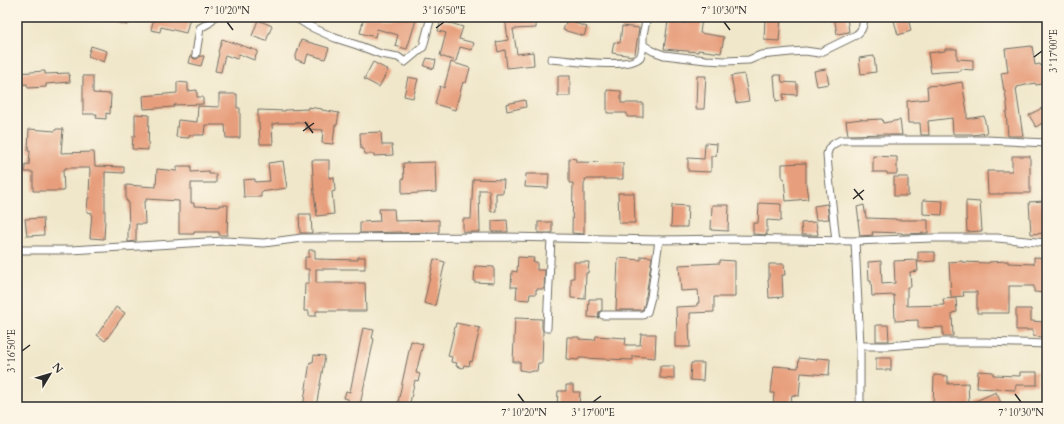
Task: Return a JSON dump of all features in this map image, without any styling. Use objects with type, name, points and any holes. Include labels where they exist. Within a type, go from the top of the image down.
[{"type":"street","points":[[196,54],[200,28],[209,23],[214,17]]},
{"type":"street","points":[[295,17],[309,26],[335,38],[381,54],[398,58],[405,62],[423,47],[432,17]]},
{"type":"street","points":[[551,59],[605,64],[630,62],[640,57],[647,17]]},
{"type":"street","points":[[643,44],[664,56],[712,61],[749,60],[761,55],[798,51],[819,53],[856,35],[861,31],[864,17]]},
{"type":"street","points":[[836,241],[827,154],[829,148],[841,140],[986,140],[1047,143]]},
{"type":"street","points":[[17,250],[72,250],[224,241],[264,243],[302,238],[506,237],[659,240],[731,238],[836,241],[932,238],[997,238],[1047,243]]},
{"type":"street","points":[[547,328],[551,238]]},
{"type":"street","points":[[603,315],[643,315],[647,312],[651,297],[659,240]]},
{"type":"street","points":[[855,241],[860,346],[860,407]]},
{"type":"street","points":[[860,346],[952,342],[1047,344]]},
{"type":"building","points":[[106,17],[130,17],[127,25],[106,19]]},
{"type":"building","points":[[154,17],[175,20],[175,17],[190,17],[186,33],[161,27],[160,32],[151,30]]},
{"type":"building","points":[[364,17],[417,17],[407,49],[395,46],[398,35],[377,29],[375,37],[360,33]]},
{"type":"building","points":[[505,17],[536,17],[536,28],[513,29],[517,54],[533,52],[534,65],[507,68],[505,50],[498,52],[496,42],[508,40]]},
{"type":"building","points":[[568,17],[577,17],[575,23],[587,27],[584,36],[563,30]]},
{"type":"building","points":[[686,17],[702,19],[700,33],[724,37],[721,53],[698,50],[698,52],[664,49],[668,21],[685,23]]},
{"type":"building","points":[[765,17],[781,18],[779,41],[764,40]]},
{"type":"building","points":[[834,17],[847,17],[849,32],[837,34]]},
{"type":"building","points":[[893,17],[908,17],[911,31],[898,35]]},
{"type":"building","points":[[258,20],[272,26],[266,41],[252,36]]},
{"type":"building","points":[[441,20],[463,27],[459,39],[474,43],[472,50],[460,47],[456,61],[440,56],[446,33],[438,31]]},
{"type":"building","points":[[622,26],[639,28],[635,54],[633,56],[612,53],[614,42],[620,43]]},
{"type":"building","points":[[222,39],[258,51],[254,60],[239,54],[237,59],[225,55],[221,72],[215,71]]},
{"type":"building","points":[[301,40],[329,48],[325,59],[308,54],[305,63],[295,59]]},
{"type":"building","points":[[91,46],[107,51],[104,62],[88,56]]},
{"type":"building","points":[[1032,46],[1035,65],[1047,65],[1047,83],[1036,85],[1035,83],[1017,87],[1016,89],[1023,136],[1008,136],[1006,112],[1008,112],[1001,73],[1008,72],[1005,49]]},
{"type":"building","points":[[945,49],[957,49],[957,59],[973,60],[973,70],[960,69],[960,71],[931,73],[928,53],[945,51]]},
{"type":"building","points":[[191,55],[196,59],[204,56],[201,66],[189,63]]},
{"type":"building","points":[[874,56],[876,72],[861,74],[859,58]]},
{"type":"building","points":[[427,58],[436,60],[434,69],[424,66]]},
{"type":"building","points":[[373,62],[388,70],[379,87],[364,79]]},
{"type":"building","points":[[451,62],[470,68],[466,83],[463,82],[455,110],[435,104],[440,86],[444,88]]},
{"type":"building","points":[[826,69],[829,84],[817,86],[814,71]]},
{"type":"building","points":[[45,71],[45,74],[69,73],[70,82],[46,84],[46,87],[28,88],[27,84],[17,85],[17,73]]},
{"type":"building","points":[[744,74],[749,101],[736,103],[731,76]]},
{"type":"building","points":[[774,75],[781,75],[782,82],[797,83],[797,95],[783,94],[784,100],[776,101]]},
{"type":"building","points":[[83,76],[93,76],[93,93],[111,94],[110,114],[106,113],[106,119],[96,118],[97,114],[83,114]]},
{"type":"building","points":[[558,76],[570,76],[570,96],[558,96]]},
{"type":"building","points":[[697,76],[706,76],[704,109],[696,109]]},
{"type":"building","points":[[408,77],[418,79],[413,98],[404,96]]},
{"type":"building","points":[[177,82],[188,83],[188,91],[197,90],[197,97],[203,97],[203,104],[174,105],[174,107],[144,109],[143,96],[177,93]]},
{"type":"building","points":[[962,82],[967,119],[984,116],[987,133],[973,135],[953,134],[952,118],[928,121],[929,135],[921,135],[920,123],[908,123],[907,101],[928,99],[927,86],[940,86]]},
{"type":"building","points":[[607,90],[621,91],[621,103],[643,103],[643,117],[627,117],[627,113],[607,113]]},
{"type":"building","points":[[219,94],[237,94],[237,108],[240,108],[240,138],[226,138],[225,125],[205,125],[204,135],[189,135],[189,138],[176,137],[178,120],[197,122],[198,106],[219,107]]},
{"type":"building","points":[[525,100],[526,107],[507,111],[506,104]]},
{"type":"building","points":[[308,107],[339,113],[337,125],[335,125],[333,144],[322,143],[323,130],[306,129],[307,123],[276,123],[272,124],[273,144],[260,144],[258,110],[285,111],[308,109]]},
{"type":"building","points":[[1042,108],[1047,120],[1036,127],[1029,115]]},
{"type":"building","points":[[135,114],[149,115],[148,150],[132,149],[133,136],[135,136]]},
{"type":"building","points":[[882,119],[883,123],[900,120],[902,135],[848,135],[846,121]]},
{"type":"building","points":[[29,129],[55,131],[56,129],[63,129],[61,153],[94,152],[95,166],[124,167],[124,173],[105,172],[104,239],[90,238],[92,213],[87,212],[90,168],[65,168],[65,170],[63,170],[64,191],[33,191],[33,172],[25,172],[25,164],[29,165]]},
{"type":"building","points":[[381,132],[382,145],[392,145],[393,155],[374,156],[374,154],[365,154],[364,149],[361,149],[360,133]]},
{"type":"building","points":[[705,143],[717,144],[716,156],[711,156],[711,172],[688,171],[688,158],[704,159]]},
{"type":"building","points":[[873,156],[897,157],[897,174],[873,172]]},
{"type":"building","points":[[1012,156],[1030,156],[1030,193],[988,194],[987,171],[1012,171]]},
{"type":"building","points":[[569,158],[576,159],[576,162],[623,163],[623,179],[585,179],[584,234],[572,233],[573,183],[569,183]]},
{"type":"building","points":[[312,160],[329,160],[329,178],[334,177],[335,191],[332,192],[334,214],[317,216]]},
{"type":"building","points":[[283,161],[287,188],[261,192],[261,197],[244,197],[243,180],[255,179],[255,182],[270,181],[268,163]]},
{"type":"building","points":[[435,162],[436,192],[402,194],[402,179],[404,178],[403,163]]},
{"type":"building","points":[[806,163],[808,199],[786,201],[784,178],[782,178],[782,164]]},
{"type":"building","points":[[177,166],[191,166],[191,172],[209,171],[209,174],[216,174],[216,183],[191,183],[191,203],[194,203],[194,206],[219,207],[219,205],[228,205],[227,235],[219,235],[219,232],[194,232],[194,234],[179,234],[179,201],[146,199],[146,202],[144,202],[145,224],[136,224],[136,241],[128,242],[129,228],[126,185],[156,187],[157,169],[177,171]]},
{"type":"building","points":[[526,174],[549,174],[548,188],[525,187]]},
{"type":"building","points":[[894,177],[908,177],[908,196],[894,196]]},
{"type":"building","points":[[473,179],[504,180],[503,193],[496,193],[496,211],[491,212],[489,190],[479,190],[480,232],[463,232],[463,219],[471,219]]},
{"type":"building","points":[[618,193],[634,193],[635,223],[619,223]]},
{"type":"building","points":[[923,200],[943,201],[942,215],[923,214]]},
{"type":"building","points":[[966,201],[980,202],[982,231],[967,232]]},
{"type":"building","points":[[1044,201],[1045,233],[1031,234],[1029,202]]},
{"type":"building","points":[[759,203],[781,204],[781,221],[767,220],[767,235],[753,234],[753,223],[758,223]]},
{"type":"building","points":[[827,204],[829,219],[816,220],[814,206]]},
{"type":"building","points":[[672,205],[688,206],[687,227],[671,227]]},
{"type":"building","points":[[712,205],[729,205],[728,231],[711,230]]},
{"type":"building","points":[[864,205],[866,218],[928,220],[928,233],[902,234],[872,232],[873,235],[860,236],[857,207]]},
{"type":"building","points":[[379,209],[394,209],[395,221],[439,220],[439,232],[360,233],[360,222],[380,221]]},
{"type":"building","points":[[299,214],[311,214],[312,233],[300,233]]},
{"type":"building","points":[[43,218],[44,235],[27,236],[25,219]]},
{"type":"building","points":[[507,220],[508,232],[492,232],[492,221]]},
{"type":"building","points":[[538,222],[552,222],[552,233],[538,233]]},
{"type":"building","points":[[816,222],[818,235],[802,235],[801,223]]},
{"type":"building","points":[[309,250],[315,250],[315,259],[358,260],[358,257],[365,257],[365,269],[316,269],[316,283],[365,283],[366,311],[316,311],[316,316],[309,316],[309,311],[304,311],[305,283],[309,283],[309,269],[305,269],[305,257],[309,257]]},
{"type":"building","points":[[918,252],[935,252],[935,261],[918,262]]},
{"type":"building","points":[[641,256],[652,257],[643,309],[616,310],[618,258],[641,260]]},
{"type":"building","points":[[518,257],[534,258],[533,262],[537,262],[537,270],[545,270],[544,289],[536,289],[536,294],[530,294],[529,300],[516,299],[517,287],[511,287],[512,271],[517,272]]},
{"type":"building","points":[[1034,257],[1047,258],[1047,293],[1034,292],[1034,286],[1009,286],[1009,313],[977,313],[977,292],[963,292],[964,296],[951,297],[949,262],[962,261],[989,263],[1008,261],[1008,263],[1034,264]]},
{"type":"building","points":[[434,259],[445,262],[435,306],[424,303]]},
{"type":"building","points":[[720,260],[735,261],[735,297],[714,297],[714,312],[690,313],[690,347],[675,347],[675,332],[677,332],[676,307],[697,306],[697,303],[699,303],[698,290],[681,291],[679,265],[720,263]]},
{"type":"building","points":[[917,260],[918,271],[910,272],[911,287],[907,287],[907,306],[944,305],[943,299],[956,298],[957,312],[952,313],[953,336],[943,336],[943,327],[918,328],[918,320],[895,321],[894,295],[872,296],[871,281],[869,281],[868,262],[881,261],[882,284],[895,283],[894,261]]},
{"type":"building","points":[[574,262],[589,262],[588,273],[586,273],[585,299],[571,298],[571,278],[574,278]]},
{"type":"building","points":[[769,264],[784,264],[785,275],[782,275],[783,297],[769,298]]},
{"type":"building","points":[[475,266],[494,267],[494,283],[474,282]]},
{"type":"building","points":[[589,299],[602,299],[602,310],[599,312],[599,318],[588,317]]},
{"type":"building","points":[[116,307],[125,313],[105,341],[97,335]]},
{"type":"building","points":[[1016,309],[1031,309],[1031,321],[1043,322],[1043,337],[1033,336],[1033,330],[1016,330]]},
{"type":"building","points":[[515,318],[542,319],[542,363],[538,363],[537,371],[532,372],[520,370],[520,362],[513,362]]},
{"type":"building","points":[[456,323],[480,328],[472,362],[470,361],[469,366],[464,365],[463,368],[456,366],[457,363],[451,362],[452,357],[448,356]]},
{"type":"building","points":[[876,325],[888,325],[889,341],[876,341]]},
{"type":"building","points":[[363,328],[374,330],[372,338],[374,339],[360,405],[348,402],[348,399],[344,398],[346,391],[350,392]]},
{"type":"building","points":[[641,334],[656,334],[655,358],[633,356],[633,360],[566,359],[567,337],[579,337],[579,339],[595,340],[596,336],[626,338],[625,345],[640,345]]},
{"type":"building","points":[[411,341],[423,344],[416,373],[420,374],[418,381],[415,380],[409,407],[397,407]]},
{"type":"building","points":[[314,355],[325,356],[316,407],[303,407],[310,362],[313,362]]},
{"type":"building","points":[[799,358],[816,360],[817,358],[830,359],[829,375],[801,373],[799,396],[792,395],[790,407],[773,407],[774,393],[771,393],[774,366],[798,368]]},
{"type":"building","points":[[876,358],[891,358],[891,370],[876,370]]},
{"type":"building","points":[[691,363],[704,363],[703,381],[690,380]]},
{"type":"building","points":[[660,366],[674,366],[674,379],[660,378]]},
{"type":"building","points":[[978,371],[993,372],[993,375],[1020,376],[1020,372],[1037,372],[1037,385],[1016,385],[1015,390],[977,388]]},
{"type":"building","points":[[934,375],[948,376],[948,384],[968,383],[969,404],[996,392],[1003,407],[933,407]]},
{"type":"building","points":[[566,385],[573,385],[573,392],[580,392],[579,407],[557,407],[558,391],[566,391]]}]
